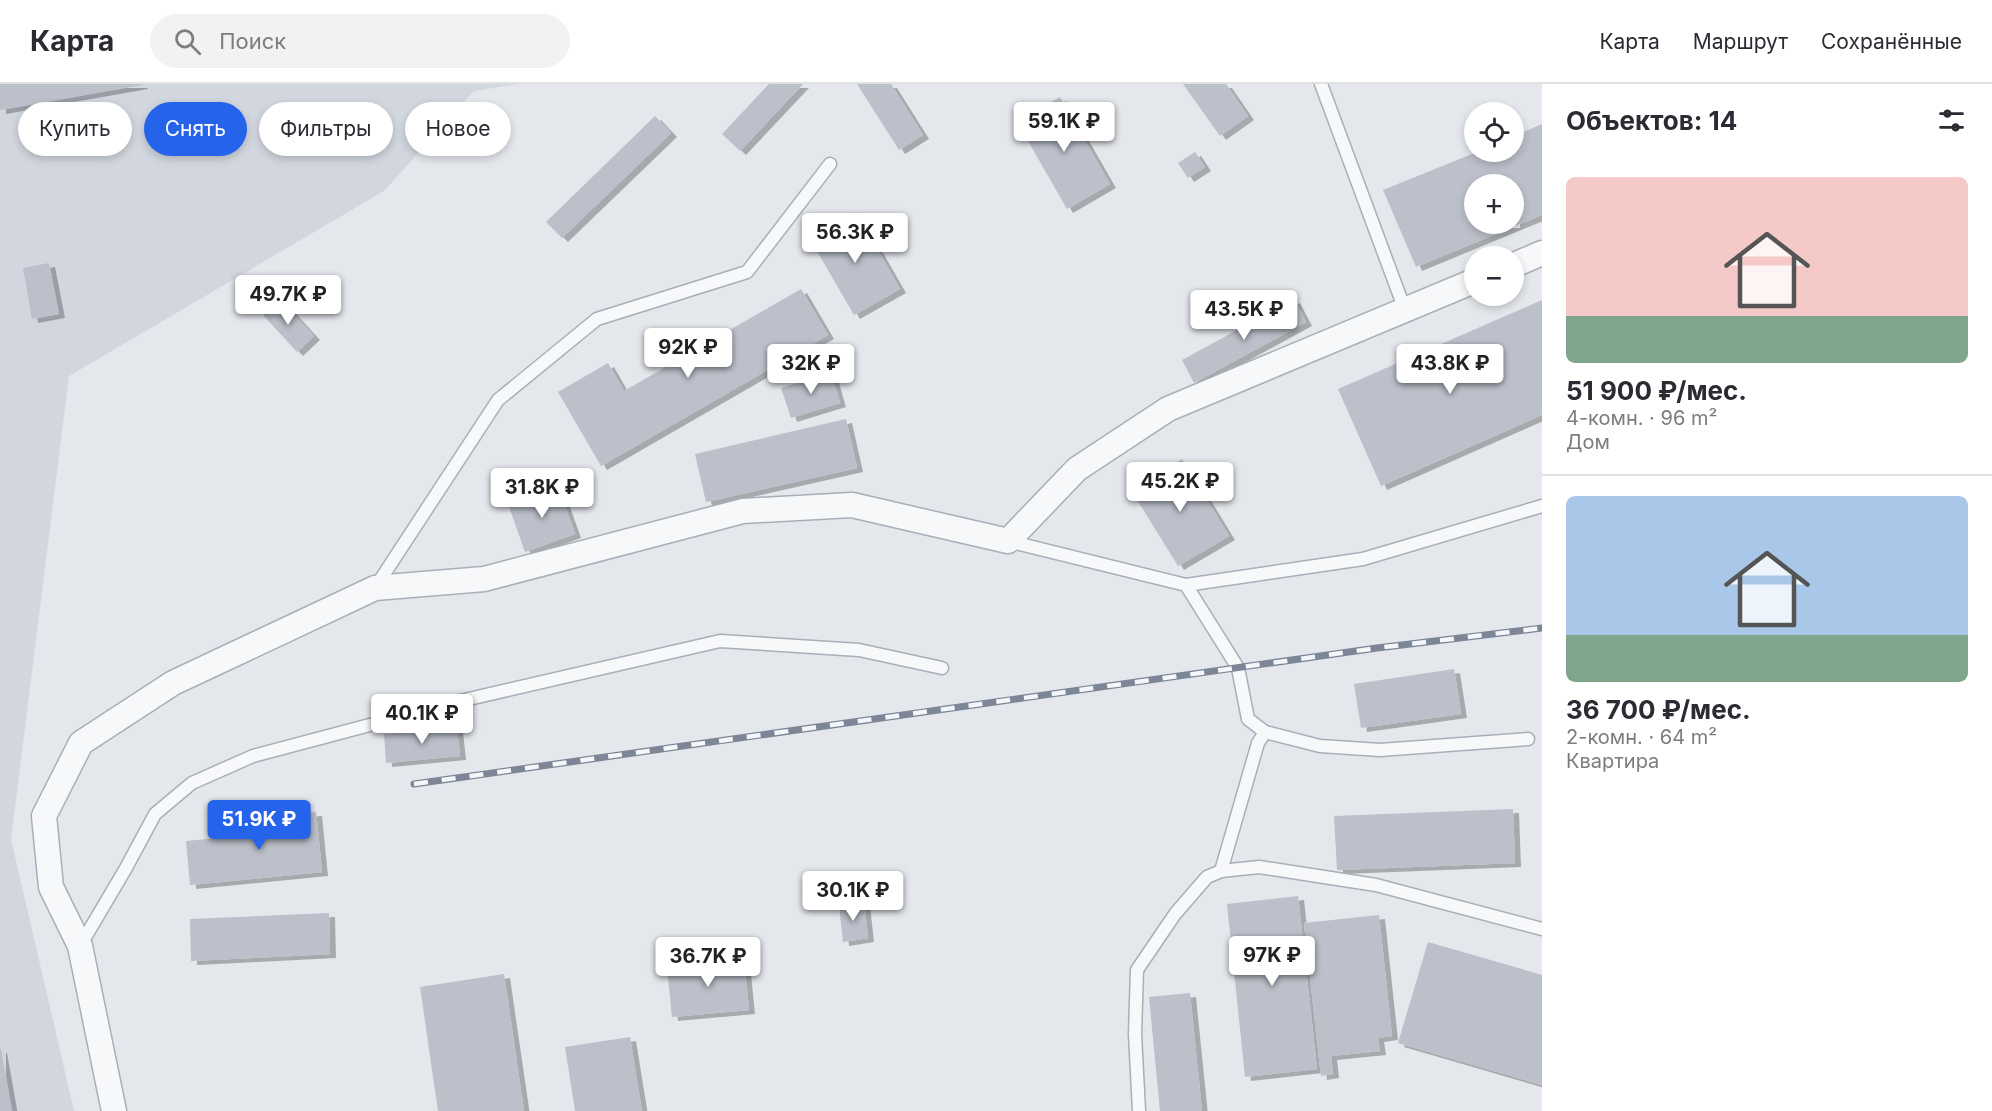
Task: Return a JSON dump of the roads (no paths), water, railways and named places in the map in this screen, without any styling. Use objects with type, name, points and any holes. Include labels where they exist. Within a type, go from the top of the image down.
[{"type":"street","points":[[1524,261],[1542,253]]},
{"type":"street","points":[[114,1111],[80,946],[51,887],[45,816],[81,743],[173,683],[375,588],[484,579],[743,511],[852,505],[1008,541],[1077,469],[1168,409],[1464,285]]},
{"type":"lane","points":[[1321,84],[1405,310]]},
{"type":"lane","points":[[375,588],[498,400],[597,319],[747,272],[830,164]]},
{"type":"lane","points":[[1008,541],[1186,585],[1364,559],[1542,506]]},
{"type":"lane","points":[[1186,585],[1239,668],[1248,719],[1265,732],[1320,746],[1380,750],[1528,739]]},
{"type":"lane","points":[[80,946],[155,814],[192,783],[253,756],[460,701],[720,641],[859,650],[942,668]]},
{"type":"lane","points":[[1221,871],[1258,743],[1265,732]]},
{"type":"lane","points":[[1139,1111],[1135,1034],[1137,970],[1175,914],[1207,877],[1221,871],[1259,867],[1376,885],[1542,929]]},
{"type":"railway","points":[[414,784],[1377,648],[1542,628]]}]
